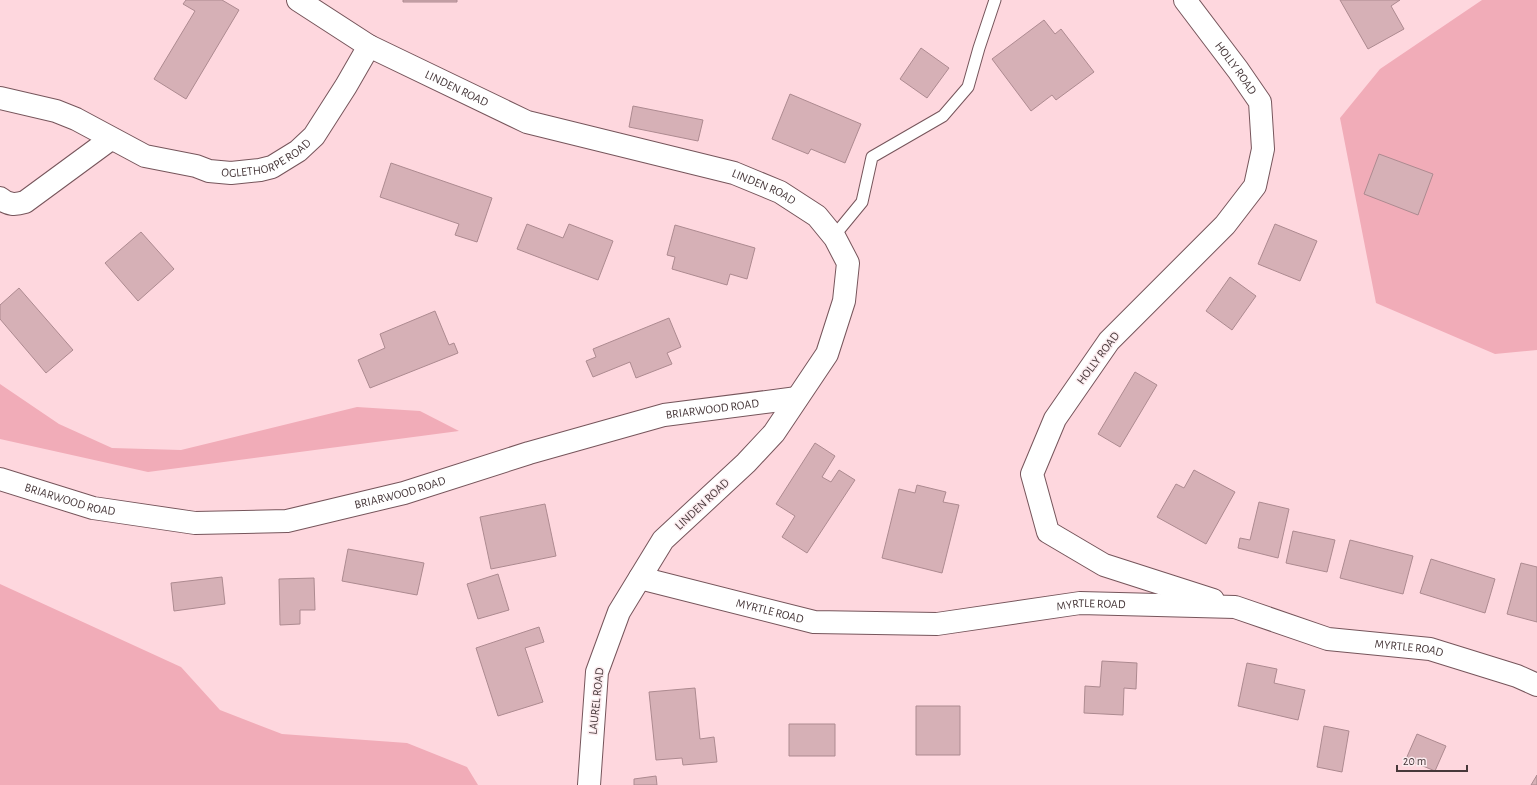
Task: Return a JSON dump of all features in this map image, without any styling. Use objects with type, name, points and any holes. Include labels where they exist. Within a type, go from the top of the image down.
[{"type":"street","name":"LINDEN ROAD","points":[[298,0],[369,46],[527,122],[734,173],[780,192],[817,216],[834,236],[848,263],[844,301],[827,354],[774,433],[746,463],[663,540],[640,578]]},
{"type":"street","name":"HOLLY ROAD","points":[[1185,0],[1238,70],[1260,102],[1263,149],[1254,186],[1225,225],[1109,341],[1055,419],[1032,474],[1048,532],[1104,565],[1235,607]]},
{"type":"street","name":"OGLETHORPE ROAD","points":[[0,98],[56,111],[76,119],[145,156],[209,170],[231,173],[260,170],[272,166],[298,151],[314,136],[346,86],[369,46]]},
{"type":"street","points":[[0,198],[4,202],[15,205],[25,202],[108,141],[114,140]]},
{"type":"street","name":"BRIARWOOD ROAD","points":[[0,479],[94,508],[195,523],[287,521],[404,493],[529,453],[664,415],[797,398]]},
{"type":"street","name":"MYRTLE ROAD","points":[[640,578],[814,622],[937,624],[1080,603],[1235,607],[1328,639],[1430,648],[1517,676],[1537,685]]},
{"type":"street","name":"LAUREL ROAD","points":[[589,785],[597,672],[619,612],[640,578]]},
{"type":"lane","points":[[834,236],[862,202],[872,157],[944,116],[968,87],[995,0]]},
{"type":"shaded area","points":[[1482,0],[1537,0],[1537,350],[1495,354],[1376,303],[1340,118],[1380,69]]},
{"type":"shaded area","points":[[0,384],[59,424],[112,448],[181,450],[357,407],[420,411],[459,431],[148,472],[0,439]]},
{"type":"shaded area","points":[[0,584],[181,667],[220,710],[282,734],[407,743],[467,767],[478,785],[0,785]]},
{"type":"building","points":[[186,0],[222,0],[239,10],[186,99],[154,79],[195,11],[183,4]]},
{"type":"building","points":[[403,0],[457,0],[457,2],[403,2]]},
{"type":"building","points":[[1340,0],[1400,0],[1391,6],[1404,29],[1368,49]]},
{"type":"building","points":[[1044,20],[1055,34],[1061,29],[1094,72],[1056,100],[1052,95],[1031,111],[992,59]]},
{"type":"building","points":[[921,48],[949,68],[927,98],[900,79]]},
{"type":"building","points":[[790,94],[861,124],[845,163],[811,149],[808,154],[772,139]]},
{"type":"building","points":[[633,106],[703,120],[698,141],[629,127]]},
{"type":"building","points":[[1379,154],[1433,174],[1418,215],[1364,194]]},
{"type":"building","points":[[391,163],[492,198],[477,242],[455,235],[459,224],[380,197]]},
{"type":"building","points":[[527,224],[563,238],[569,224],[613,241],[598,280],[517,249]]},
{"type":"building","points":[[1275,224],[1317,241],[1300,281],[1258,264]]},
{"type":"building","points":[[675,225],[755,248],[747,279],[730,274],[727,285],[672,269],[675,257],[667,255]]},
{"type":"building","points":[[141,232],[174,269],[138,301],[105,263]]},
{"type":"building","points":[[1230,277],[1256,296],[1232,330],[1206,311]]},
{"type":"building","points":[[19,288],[73,350],[46,373],[0,319],[0,305]]},
{"type":"building","points":[[435,311],[449,345],[454,343],[458,353],[370,388],[358,360],[385,348],[380,334]]},
{"type":"building","points":[[669,318],[681,347],[667,353],[672,364],[636,378],[630,362],[593,377],[586,361],[596,357],[593,349]]},
{"type":"building","points":[[1135,372],[1157,385],[1120,447],[1098,434]]},
{"type":"building","points":[[815,443],[835,456],[822,477],[831,482],[839,470],[855,480],[807,553],[782,537],[795,516],[776,504]]},
{"type":"building","points":[[1194,470],[1235,492],[1206,544],[1157,517],[1176,484],[1184,488]]},
{"type":"building","points":[[917,485],[946,492],[943,502],[959,505],[942,573],[882,558],[899,489],[915,493]]},
{"type":"building","points":[[1259,502],[1289,509],[1278,558],[1238,548],[1240,538],[1250,540]]},
{"type":"building","points":[[545,504],[556,556],[491,569],[480,517]]},
{"type":"building","points":[[1293,531],[1335,540],[1327,572],[1286,563]]},
{"type":"building","points":[[1350,540],[1413,556],[1403,594],[1340,578]]},
{"type":"building","points":[[348,549],[424,563],[417,595],[342,581]]},
{"type":"building","points":[[1431,559],[1495,579],[1485,613],[1420,593]]},
{"type":"building","points":[[1521,563],[1537,567],[1537,622],[1507,614]]},
{"type":"building","points":[[498,574],[509,610],[478,619],[467,584]]},
{"type":"building","points":[[222,577],[225,604],[174,611],[171,583]]},
{"type":"building","points":[[314,578],[315,610],[300,610],[300,624],[280,625],[279,579]]},
{"type":"building","points":[[539,627],[544,642],[525,648],[543,702],[498,716],[476,648]]},
{"type":"building","points":[[1102,661],[1137,663],[1136,689],[1124,688],[1123,715],[1084,713],[1085,686],[1100,687]]},
{"type":"building","points":[[1247,663],[1277,669],[1274,683],[1305,690],[1298,720],[1238,706]]},
{"type":"building","points":[[695,688],[700,739],[714,737],[717,762],[683,765],[682,758],[656,760],[649,692]]},
{"type":"building","points":[[916,706],[960,706],[960,755],[916,755]]},
{"type":"building","points":[[789,724],[835,724],[835,756],[789,756]]},
{"type":"building","points":[[1324,726],[1349,731],[1342,772],[1317,767]]},
{"type":"building","points":[[1417,734],[1446,746],[1435,771],[1406,759]]},
{"type":"building","points":[[1537,775],[1537,785],[1531,785]]},
{"type":"building","points":[[656,776],[657,785],[634,785],[634,779]]}]
